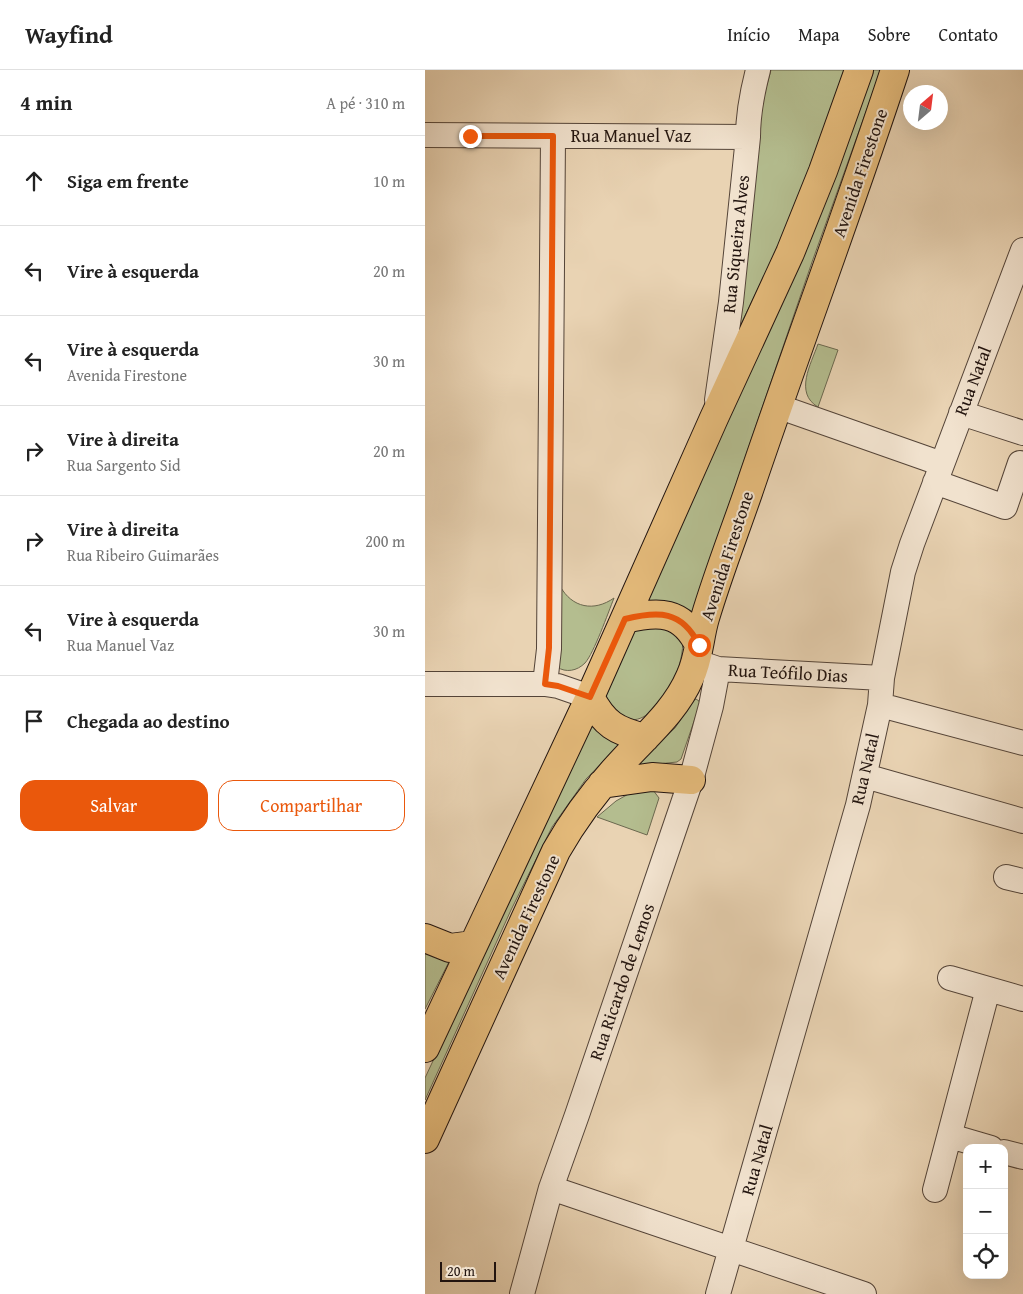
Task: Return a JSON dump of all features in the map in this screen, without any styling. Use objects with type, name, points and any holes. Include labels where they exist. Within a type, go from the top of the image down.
[{"type":"main road","name":"Avenida Firestone","points":[[425,1048],[590,697],[802,225],[859,70]]},
{"type":"main road","name":"Avenida Firestone","points":[[425,1139],[555,851],[582,809],[602,784],[677,702],[690,678],[704,659],[705,619],[777,406],[871,143],[895,70]]},
{"type":"main road","points":[[625,619],[647,614],[660,614],[684,624],[693,634],[704,659]]},
{"type":"main road","points":[[590,697],[599,714],[613,726],[628,734],[645,738]]},
{"type":"main road","points":[[602,784],[652,777],[691,780]]},
{"type":"main road","points":[[425,938],[450,948],[473,945]]},
{"type":"street","name":"Rua Siqueira Alves","points":[[714,418],[731,302],[751,99],[758,70]]},
{"type":"street","name":"Rua Manuel Vaz","points":[[425,135],[747,137]]},
{"type":"street","points":[[545,684],[549,648],[553,136]]},
{"type":"street","name":"Rua Natal","points":[[718,1294],[865,776],[880,705],[882,678],[903,572],[961,413],[1016,289],[1022,255]]},
{"type":"street","points":[[777,406],[939,473],[1005,507],[1021,463]]},
{"type":"street","points":[[961,413],[1023,433]]},
{"type":"street","name":"Rua Teófilo Dias","points":[[704,659],[882,678]]},
{"type":"street","name":"Rua Ricardo de Lemos","points":[[522,1294],[551,1188],[691,780],[711,706],[704,659]]},
{"type":"street","points":[[425,684],[545,684],[558,686],[590,697]]},
{"type":"street","points":[[880,705],[1023,743]]},
{"type":"street","points":[[865,776],[1023,820]]},
{"type":"street","points":[[950,978],[1023,999]]},
{"type":"street","points":[[935,1190],[988,988]]},
{"type":"street","points":[[950,1136],[977,1144]]},
{"type":"street","points":[[1008,1153],[1023,1157]]},
{"type":"street","points":[[551,1188],[864,1294]]},
{"type":"green space","points":[[771,70],[845,70],[831,112],[782,239],[739,325],[762,103]]},
{"type":"green space","points":[[871,70],[881,70],[812,262],[692,613],[690,615],[647,603],[645,600],[814,230]]},
{"type":"green space","points":[[818,344],[838,350],[818,407],[807,394],[806,378]]},
{"type":"green space","points":[[560,586],[571,599],[584,606],[599,605],[614,598],[589,658],[579,668],[571,670],[557,667]]},
{"type":"green space","points":[[661,623],[682,639],[682,652],[672,684],[651,711],[639,719],[627,719],[615,711],[608,702],[605,691],[634,630]]},
{"type":"green space","points":[[696,699],[700,704],[681,759],[677,762],[638,766],[637,763],[675,728]]},
{"type":"green space","points":[[591,722],[620,744],[586,779],[552,827],[511,910],[425,1100],[425,1078]]},
{"type":"green space","points":[[653,790],[659,798],[647,835],[597,817],[616,801],[632,792]]},
{"type":"green space","points":[[425,948],[452,956],[425,1009]]},
{"type":"route","points":[[470,136],[553,136],[549,648],[545,684],[558,686],[590,697],[625,619],[647,614],[660,614],[672,618],[684,624],[693,634],[699,645]]}]
